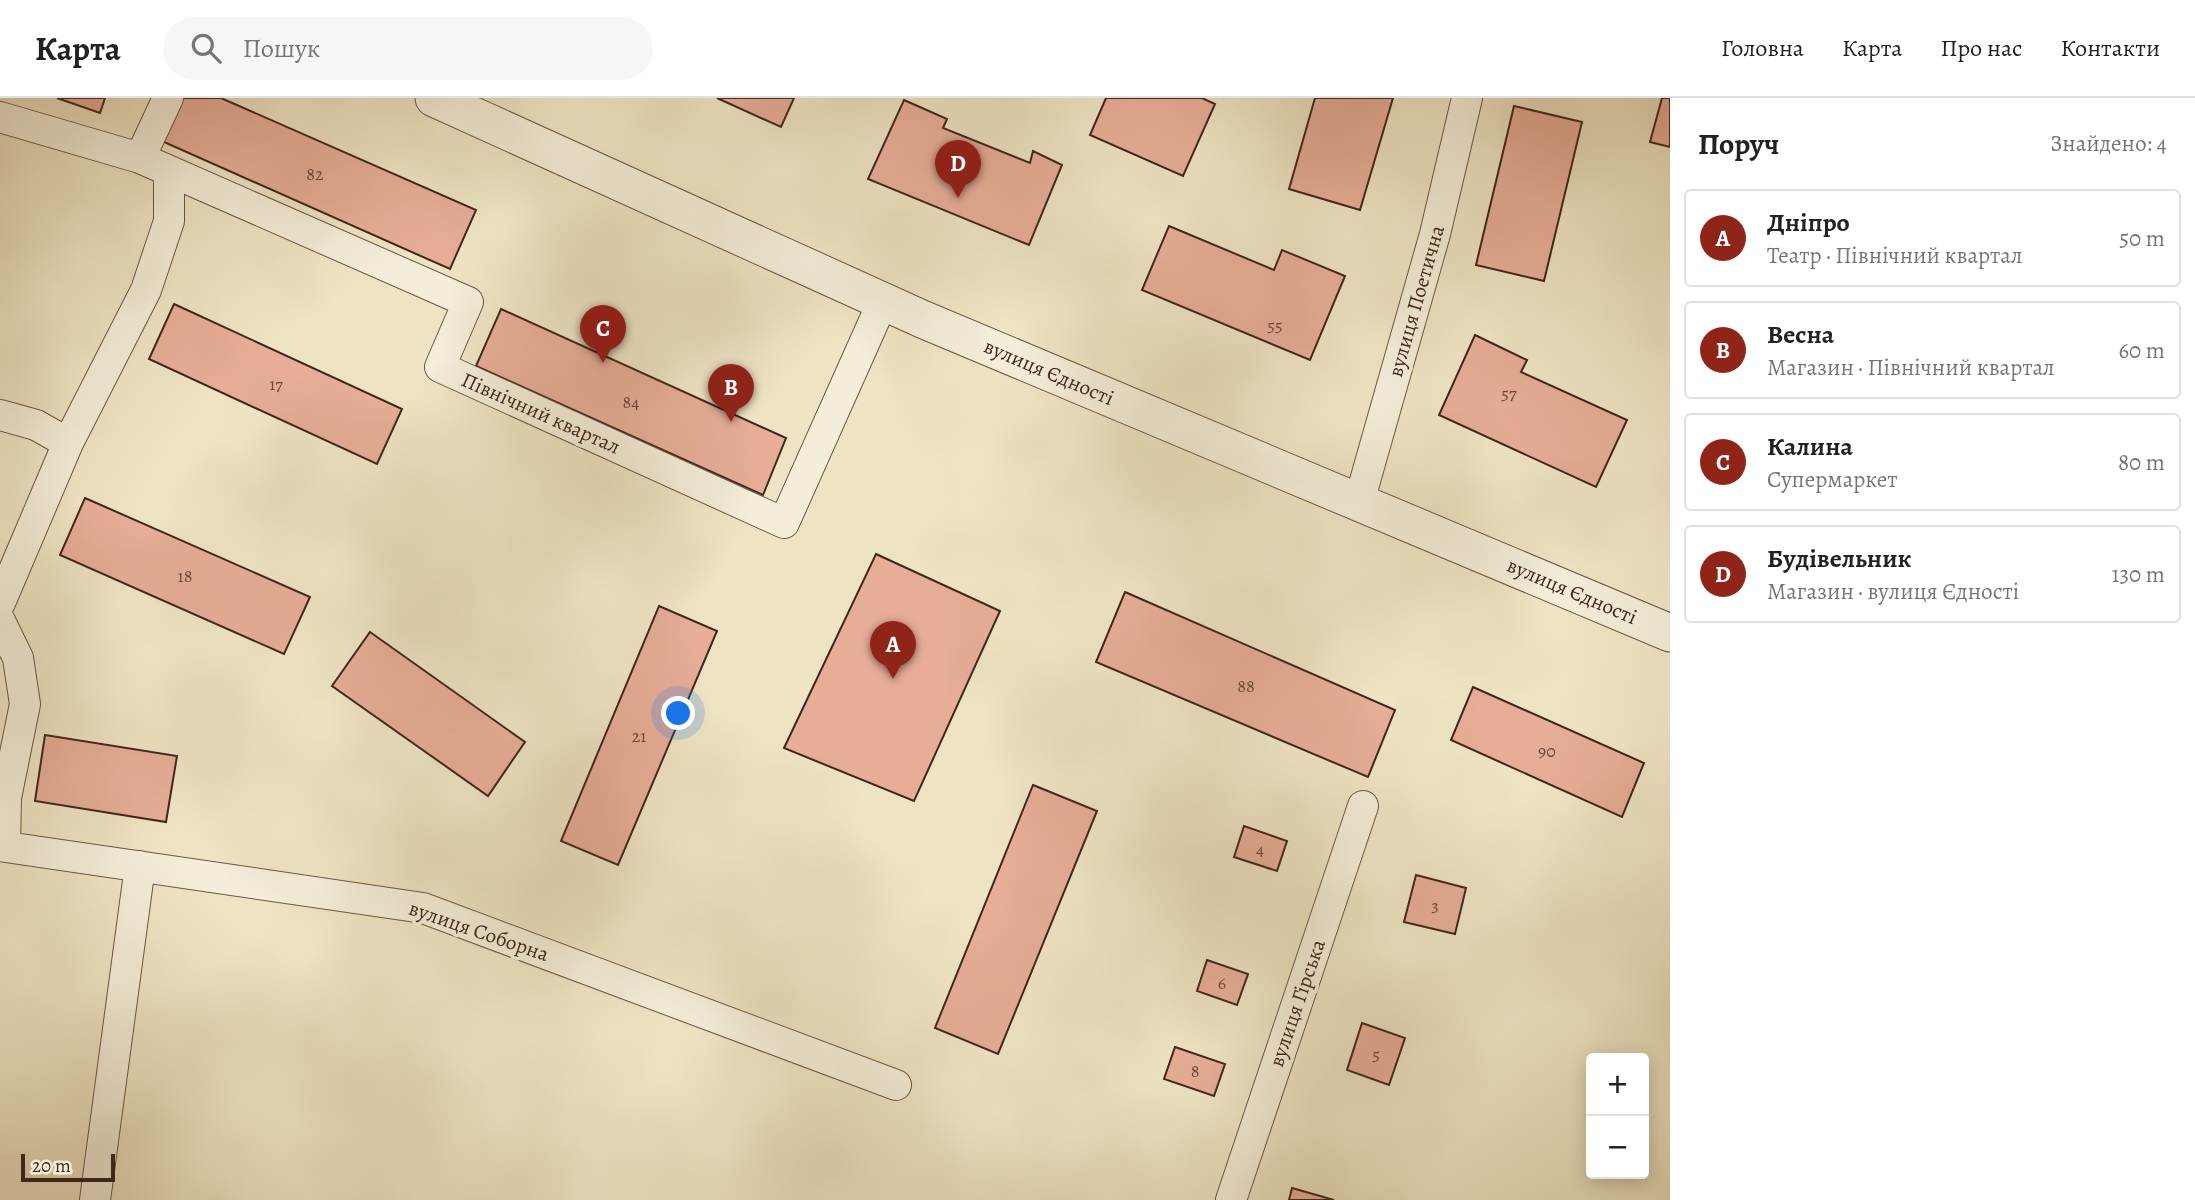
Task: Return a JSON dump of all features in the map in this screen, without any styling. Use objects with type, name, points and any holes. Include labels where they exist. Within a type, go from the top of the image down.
[{"type":"street","points":[[140,158],[168,98]]},
{"type":"street","name":"вулиця Єдності","points":[[434,98],[883,301],[1670,632]]},
{"type":"street","name":"вулиця Поетична","points":[[1359,502],[1435,234],[1467,98]]},
{"type":"street","name":"Північний квартал","points":[[0,117],[140,158],[468,302],[440,368],[784,523],[883,301]]},
{"type":"street","points":[[0,603],[68,443],[146,290],[169,221],[169,171]]},
{"type":"street","points":[[0,415],[36,425],[68,443]]},
{"type":"street","points":[[0,621],[18,658],[25,704],[6,798],[2,846]]},
{"type":"street","name":"вулиця Гірська","points":[[1231,1200],[1363,806]]},
{"type":"street","name":"вулиця Соборна","points":[[2,846],[423,908],[897,1085]]},
{"type":"street","points":[[95,1200],[140,866]]},
{"type":"building","points":[[57,98],[105,98],[100,113]]},
{"type":"building","points":[[173,98],[221,98],[476,210],[450,269],[155,138]]},
{"type":"building","points":[[717,98],[794,98],[781,127]]},
{"type":"building","points":[[1106,98],[1202,98],[1215,104],[1183,176],[1090,135]]},
{"type":"building","points":[[1315,98],[1393,98],[1360,210],[1289,189]]},
{"type":"building","points":[[1662,98],[1670,98],[1670,147],[1650,142]]},
{"type":"building","points":[[904,100],[947,119],[943,128],[1030,163],[1033,151],[1062,165],[1029,245],[868,179]]},
{"type":"building","points":[[1514,106],[1582,122],[1544,281],[1476,265]]},
{"type":"building","points":[[1169,226],[1274,270],[1282,250],[1345,276],[1310,360],[1142,290]]},
{"type":"building","points":[[174,304],[402,409],[377,464],[149,359]]},
{"type":"building","points":[[501,309],[786,438],[763,495],[476,366]]},
{"type":"building","points":[[1475,335],[1527,360],[1521,372],[1627,420],[1596,487],[1439,415]]},
{"type":"building","points":[[85,498],[310,597],[284,654],[60,555]]},
{"type":"building","points":[[876,554],[1000,611],[914,801],[784,748]]},
{"type":"building","points":[[1125,592],[1395,710],[1368,777],[1096,662]]},
{"type":"building","points":[[659,606],[717,631],[618,865],[561,841]]},
{"type":"building","points":[[370,632],[525,742],[488,796],[332,686]]},
{"type":"building","points":[[1473,687],[1644,763],[1622,817],[1451,740]]},
{"type":"building","points":[[45,735],[177,756],[166,822],[35,801]]},
{"type":"building","points":[[1033,785],[1097,811],[998,1054],[935,1028]]},
{"type":"building","points":[[1244,826],[1287,841],[1277,871],[1234,857]]},
{"type":"building","points":[[1416,875],[1466,888],[1455,934],[1404,922]]},
{"type":"building","points":[[1207,960],[1248,974],[1237,1005],[1197,991]]},
{"type":"building","points":[[1362,1023],[1405,1038],[1389,1085],[1347,1070]]},
{"type":"building","points":[[1175,1047],[1225,1064],[1214,1096],[1164,1079]]},
{"type":"building","points":[[1292,1188],[1334,1200],[1289,1200]]},
{"type":"place","name":"Будівельник","points":[[958,198]]},
{"type":"place","name":"Калина","points":[[603,363]]},
{"type":"place","name":"Весна","points":[[731,422]]},
{"type":"place","name":"Дніпро","points":[[893,679]]}]
